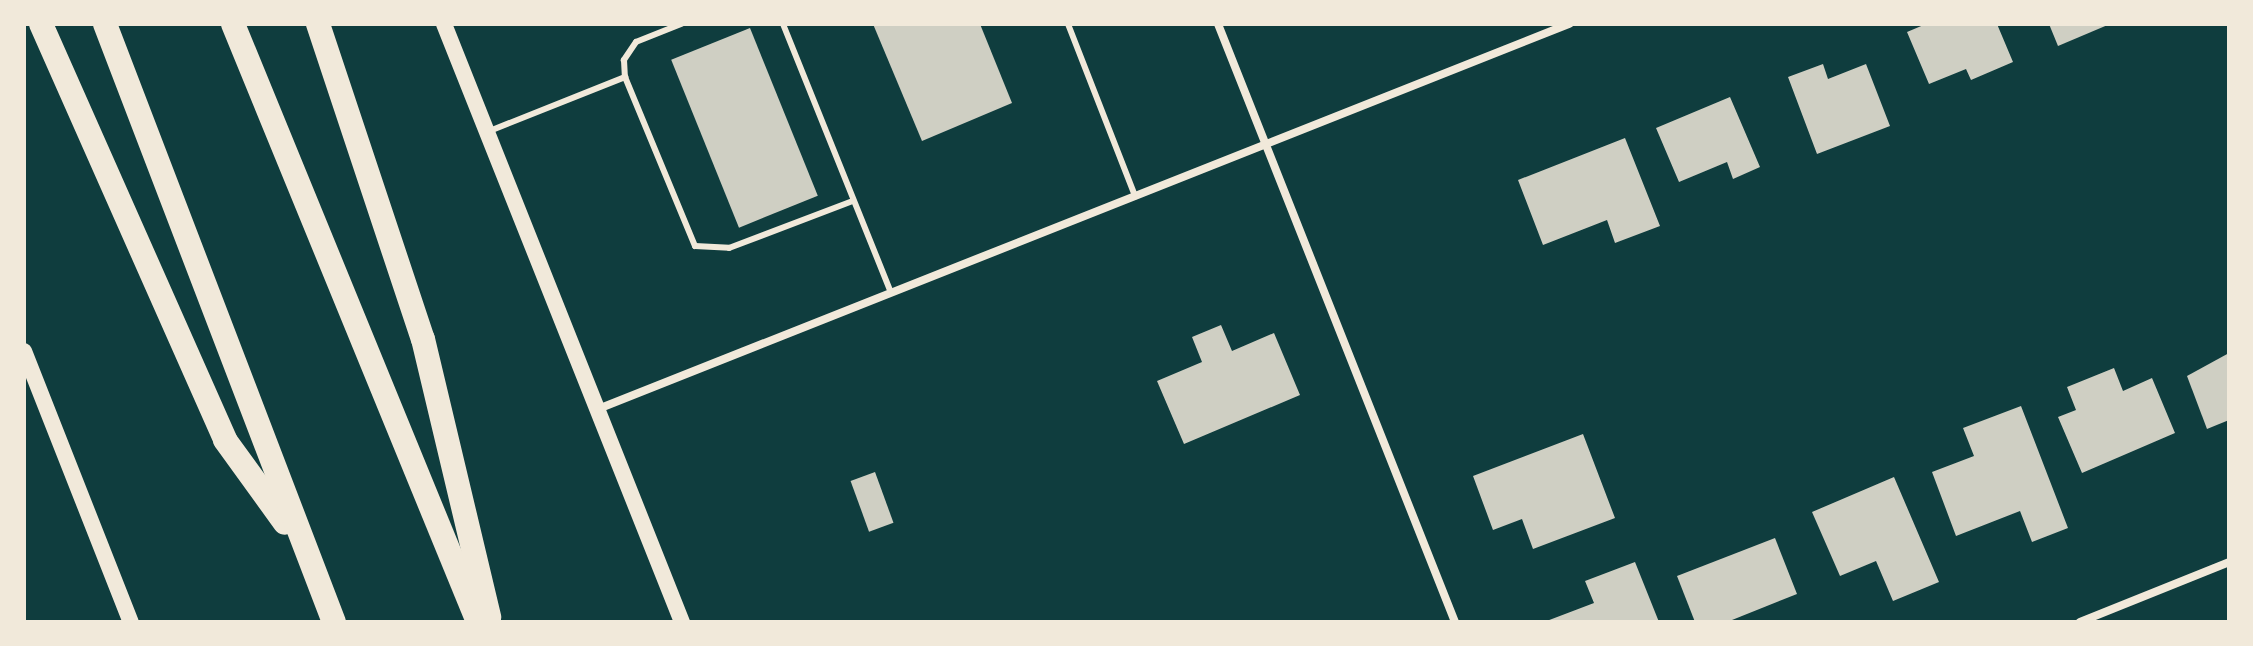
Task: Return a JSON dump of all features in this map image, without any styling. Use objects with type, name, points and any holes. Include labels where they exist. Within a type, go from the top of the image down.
[{"type":"highway","points":[[41,24],[225,440],[304,548]]},
{"type":"highway","points":[[105,24],[334,622]]},
{"type":"highway","points":[[233,24],[478,622]]},
{"type":"highway","points":[[318,24],[423,339],[490,622]]},
{"type":"main road","points":[[444,24],[682,622]]},
{"type":"main road","points":[[24,351],[131,622]]},
{"type":"street","points":[[1218,24],[1455,622]]},
{"type":"street","points":[[597,409],[1569,24]]},
{"type":"street","points":[[2080,622],[2229,562]]},
{"type":"lane","points":[[681,24],[636,42],[624,60],[625,77],[695,246],[729,248],[853,201]]},
{"type":"lane","points":[[783,24],[891,293]]},
{"type":"lane","points":[[1068,24],[1135,196]]},
{"type":"lane","points":[[487,132],[625,77]]},
{"type":"building","points":[[873,24],[980,24],[1012,103],[922,141]]},
{"type":"building","points":[[1926,24],[1997,24],[2013,62],[1971,80],[1966,69],[1929,84],[1907,32]]},
{"type":"building","points":[[2049,24],[2110,24],[2058,46]]},
{"type":"building","points":[[750,28],[818,196],[739,228],[671,60]]},
{"type":"building","points":[[1823,64],[1828,79],[1866,64],[1890,126],[1817,154],[1788,77]]},
{"type":"building","points":[[1730,97],[1760,167],[1733,179],[1727,162],[1679,182],[1656,128]]},
{"type":"building","points":[[1625,138],[1660,226],[1615,243],[1607,220],[1543,245],[1518,180]]},
{"type":"building","points":[[1221,325],[1232,351],[1274,333],[1300,395],[1184,444],[1157,381],[1202,362],[1192,337]]},
{"type":"building","points":[[2229,353],[2229,420],[2207,429],[2187,376]]},
{"type":"building","points":[[2114,368],[2123,391],[2152,378],[2175,433],[2082,473],[2058,417],[2076,410],[2067,387]]},
{"type":"building","points":[[2021,406],[2068,528],[2032,542],[2020,511],[1956,536],[1932,472],[1974,456],[1963,428]]},
{"type":"building","points":[[1583,434],[1615,518],[1533,549],[1522,519],[1493,530],[1473,476]]},
{"type":"building","points":[[875,472],[893,523],[869,532],[851,481]]},
{"type":"building","points":[[1894,477],[1939,582],[1893,601],[1876,561],[1840,576],[1812,512]]},
{"type":"building","points":[[1775,538],[1797,594],[1727,622],[1695,622],[1677,576]]},
{"type":"building","points":[[1635,562],[1659,622],[1544,622],[1594,603],[1585,581]]}]
